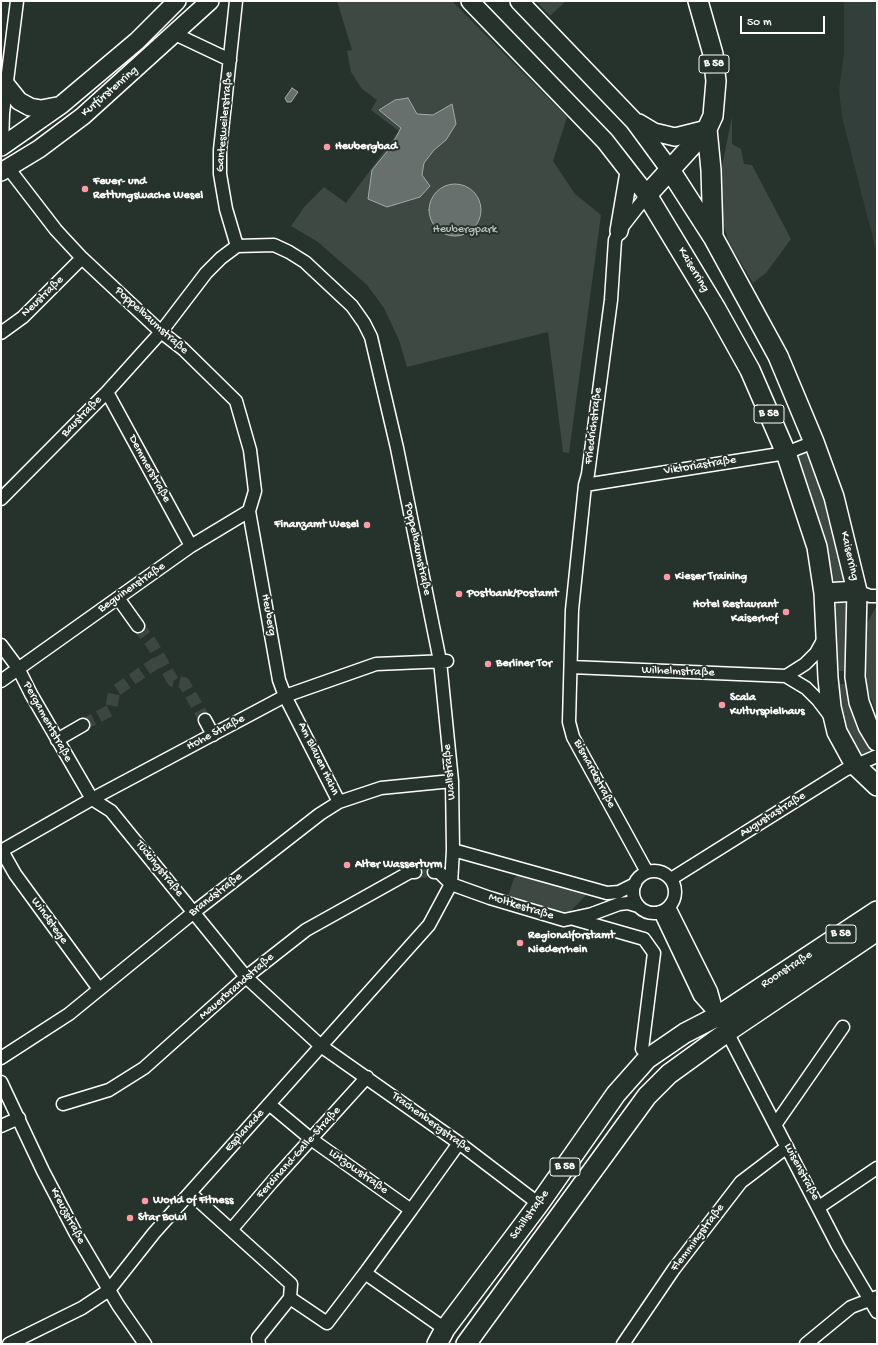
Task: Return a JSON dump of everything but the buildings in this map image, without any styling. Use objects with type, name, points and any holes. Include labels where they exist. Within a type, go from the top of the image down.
[{"type":"main road","name":"Kurfürstenring","points":[[1,146],[61,105],[136,41],[177,1]]},
{"type":"main road","name":"Kurfürstenring","points":[[5,170],[83,116],[210,1]]},
{"type":"main road","name":"Kaiserring","points":[[470,1],[606,141],[647,195],[708,295],[750,370],[786,452],[817,547],[824,593]]},
{"type":"main road","points":[[519,1],[634,121],[670,170]]},
{"type":"main road","name":"B 58","points":[[647,195],[707,128],[713,116],[716,81],[713,54],[698,1]]},
{"type":"main road","points":[[7,86],[18,101],[30,107],[41,109],[61,105]]},
{"type":"main road","points":[[634,121],[654,132],[675,137],[707,128]]},
{"type":"main road","name":"B 58","points":[[707,128],[711,170],[713,237]]},
{"type":"main road","points":[[1,146],[5,170]]},
{"type":"main road","name":"B 58","points":[[670,170],[713,237]]},
{"type":"main road","points":[[619,231],[629,172]]},
{"type":"main road","name":"Kaiserring","points":[[713,237],[778,356],[814,442],[834,497],[857,592]]},
{"type":"main road","points":[[824,593],[857,592]]},
{"type":"main road","name":"B 58","points":[[857,592],[855,677],[859,702],[868,726],[877,741]]},
{"type":"main road","name":"B 58","points":[[824,593],[828,678],[834,721],[840,738],[855,764],[877,786]]},
{"type":"main road","name":"Roonstraße","points":[[722,1024],[877,911]]},
{"type":"main road","name":"B 58","points":[[722,1024],[877,931]]},
{"type":"main road","name":"Schillstraße","points":[[441,1337],[539,1204],[616,1094],[637,1070],[647,1059],[685,1033],[722,1024]]},
{"type":"main road","name":"Schillstraße","points":[[466,1344],[647,1096],[722,1024]]},
{"type":"street","points":[[1,146],[18,1]]},
{"type":"street","name":"Gantesweilerstraße","points":[[236,1],[220,174],[226,209],[237,246]]},
{"type":"street","points":[[175,34],[230,60]]},
{"type":"street","name":"Poppelbaumstraße","points":[[5,170],[82,258],[161,332],[183,348],[236,401],[250,450],[255,491],[249,511]]},
{"type":"street","name":"Friedrichstraße","points":[[571,667],[572,610],[585,485],[588,474],[611,300],[614,246],[619,231],[647,195]]},
{"type":"street","name":"Poppelbaumstraße","points":[[237,246],[274,245],[290,252],[306,262],[352,306],[364,323],[371,337],[443,661]]},
{"type":"street","points":[[161,332],[206,273],[221,258],[237,246]]},
{"type":"street","name":"Neustraße","points":[[1,333],[23,317],[82,258]]},
{"type":"street","name":"Baustraße","points":[[1,499],[107,392],[161,332]]},
{"type":"street","name":"Demmerstraße","points":[[107,392],[191,546]]},
{"type":"street","name":"Viktoriastraße","points":[[585,485],[786,452],[814,442]]},
{"type":"street","name":"Beguinenstraße","points":[[1,681],[191,546],[249,511]]},
{"type":"street","name":"Heuberg","points":[[249,511],[279,680],[285,696],[297,716]]},
{"type":"street","points":[[857,592],[870,596],[877,596]]},
{"type":"street","points":[[118,598],[138,626]]},
{"type":"street","points":[[786,676],[816,654],[826,636]]},
{"type":"street","name":"Pergamentstraße","points":[[1,645],[18,668],[57,740],[92,799]]},
{"type":"street","name":"Hohe Straße","points":[[2,851],[92,799],[285,696],[376,664],[443,661]]},
{"type":"street","name":"Wallstraße","points":[[443,661],[452,781],[454,850],[451,884]]},
{"type":"street","name":"Wilhelmstraße","points":[[571,667],[786,676],[806,688],[818,700],[834,721]]},
{"type":"street","name":"Bismarckstraße","points":[[571,667],[569,722],[573,737],[647,872]]},
{"type":"street","name":"Am Blauen Hahn","points":[[297,716],[339,802]]},
{"type":"street","points":[[205,720],[213,735]]},
{"type":"street","points":[[57,740],[83,725]]},
{"type":"street","name":"Augustastraße","points":[[671,879],[855,764],[877,756]]},
{"type":"street","name":"Brandstraße","points":[[1,1058],[69,1014],[194,912],[320,814],[339,802],[381,788],[452,781]]},
{"type":"street","name":"Tückingstraße","points":[[92,799],[111,811],[246,977],[321,1046]]},
{"type":"street","points":[[454,850],[568,881],[600,892],[619,892],[635,884]]},
{"type":"street","name":"Windstege","points":[[2,851],[15,874],[99,989]]},
{"type":"street","name":"Mauerbrandstraße","points":[[63,1104],[109,1090],[144,1068],[246,977],[306,930],[410,872],[415,872]]},
{"type":"street","points":[[434,872],[438,872],[451,884]]},
{"type":"street","points":[[647,872],[660,872],[671,879],[674,885],[675,897],[665,910],[651,913],[638,906],[633,891],[638,879],[647,872]]},
{"type":"street","name":"Moltkestraße","points":[[451,884],[490,898],[564,920],[618,904],[628,903],[638,906]]},
{"type":"street","name":"Esplanade","points":[[9,1344],[82,1308],[109,1290],[154,1233],[428,924],[451,884]]},
{"type":"street","points":[[665,910],[700,996],[722,1024]]},
{"type":"street","points":[[573,918],[644,939],[654,953],[642,1049]]},
{"type":"street","name":"Luisenstraße","points":[[722,1024],[819,1207],[873,1298],[877,1312]]},
{"type":"street","points":[[776,1125],[843,1027]]},
{"type":"street","name":"Trachenbergstraße","points":[[321,1046],[459,1143],[539,1204]]},
{"type":"street","name":"Ferdinand-Galle-Straße","points":[[231,1230],[367,1077]]},
{"type":"street","name":"Kreuzstraße","points":[[1,1082],[43,1172],[76,1234],[109,1290],[145,1344]]},
{"type":"street","name":"Lützowstraße","points":[[269,1104],[311,1139],[411,1210]]},
{"type":"street","points":[[1,1126],[19,1118]]},
{"type":"street","points":[[290,1298],[327,1323],[459,1143]]},
{"type":"street","name":"Flemmingstraße","points":[[623,1344],[674,1269],[741,1182],[787,1147]]},
{"type":"street","points":[[819,1207],[877,1168]]},
{"type":"street","points":[[190,1193],[291,1284],[290,1298],[258,1338],[259,1344]]},
{"type":"street","points":[[365,1273],[441,1337]]},
{"type":"street","points":[[806,1344],[851,1307],[873,1298]]},
{"type":"shaded area","points":[[844,1],[877,1],[877,254],[842,117],[839,90],[844,53]]},
{"type":"shaded area","points":[[292,88],[298,92],[291,102],[287,102],[285,98]]},
{"type":"shaded area","points":[[408,98],[417,114],[433,115],[452,104],[456,124],[446,140],[434,150],[424,163],[422,175],[430,186],[420,197],[387,207],[368,199],[372,170],[390,148],[401,128],[379,110],[395,100]]},
{"type":"shaded area","points":[[450,184],[460,184],[474,191],[481,205],[481,215],[474,229],[460,236],[450,236],[440,232],[433,225],[429,215],[429,205],[433,195],[440,188]]},
{"type":"green space","name":"Heubergpark","points":[[337,1],[452,1],[567,117],[553,161],[575,194],[601,215],[569,453],[563,452],[548,332],[407,367],[399,340],[384,308],[367,285],[318,242],[291,226],[305,206],[324,187],[346,203],[399,131],[371,110],[377,100],[362,89],[351,72],[347,51],[352,50]]},
{"type":"green space","points":[[536,1],[566,1],[550,16]]},
{"type":"green space","points":[[732,117],[732,144],[741,149],[744,164],[752,165],[791,239],[766,273],[753,283],[729,243],[720,213],[721,171]]},
{"type":"green space","points":[[803,454],[812,454],[849,584],[836,582],[830,576],[796,461],[798,457]]},
{"type":"green space","points":[[849,596],[848,671],[835,671],[834,597]]},
{"type":"green space","points":[[876,607],[877,714],[866,686],[866,625]]},
{"type":"green space","points":[[836,684],[850,684],[873,748],[872,752],[868,754],[860,755],[846,732]]},
{"type":"green space","points":[[520,874],[588,893],[565,917],[507,899],[514,878]]},
{"type":"tunnel","points":[[138,626],[152,644],[173,681],[184,683],[205,720]]},
{"type":"tunnel","points":[[83,725],[111,710],[114,692],[160,660]]},
{"type":"tunnel","points":[[415,872],[434,872]]},
{"type":"place","name":"Heubergbad","points":[[327,147]]},
{"type":"place","name":"Feuer- und Rettungswache Wesel","points":[[85,189]]},
{"type":"place","name":"Finanzamt Wesel","points":[[367,525]]},
{"type":"place","name":"Kieser Training","points":[[667,577]]},
{"type":"place","name":"Postbank/Postamt","points":[[459,594]]},
{"type":"place","name":"Hotel Restaurant Kaiserhof","points":[[786,612]]},
{"type":"place","name":"Berliner Tor","points":[[488,664]]},
{"type":"place","name":"Scala Kulturspielhaus","points":[[722,705]]},
{"type":"place","name":"Alter Wasserturm","points":[[347,865]]},
{"type":"place","name":"Regionalforstamt Niederrhein","points":[[520,943]]},
{"type":"place","name":"World of Fitness","points":[[145,1201]]},
{"type":"place","name":"Star Bowl","points":[[130,1218]]}]
